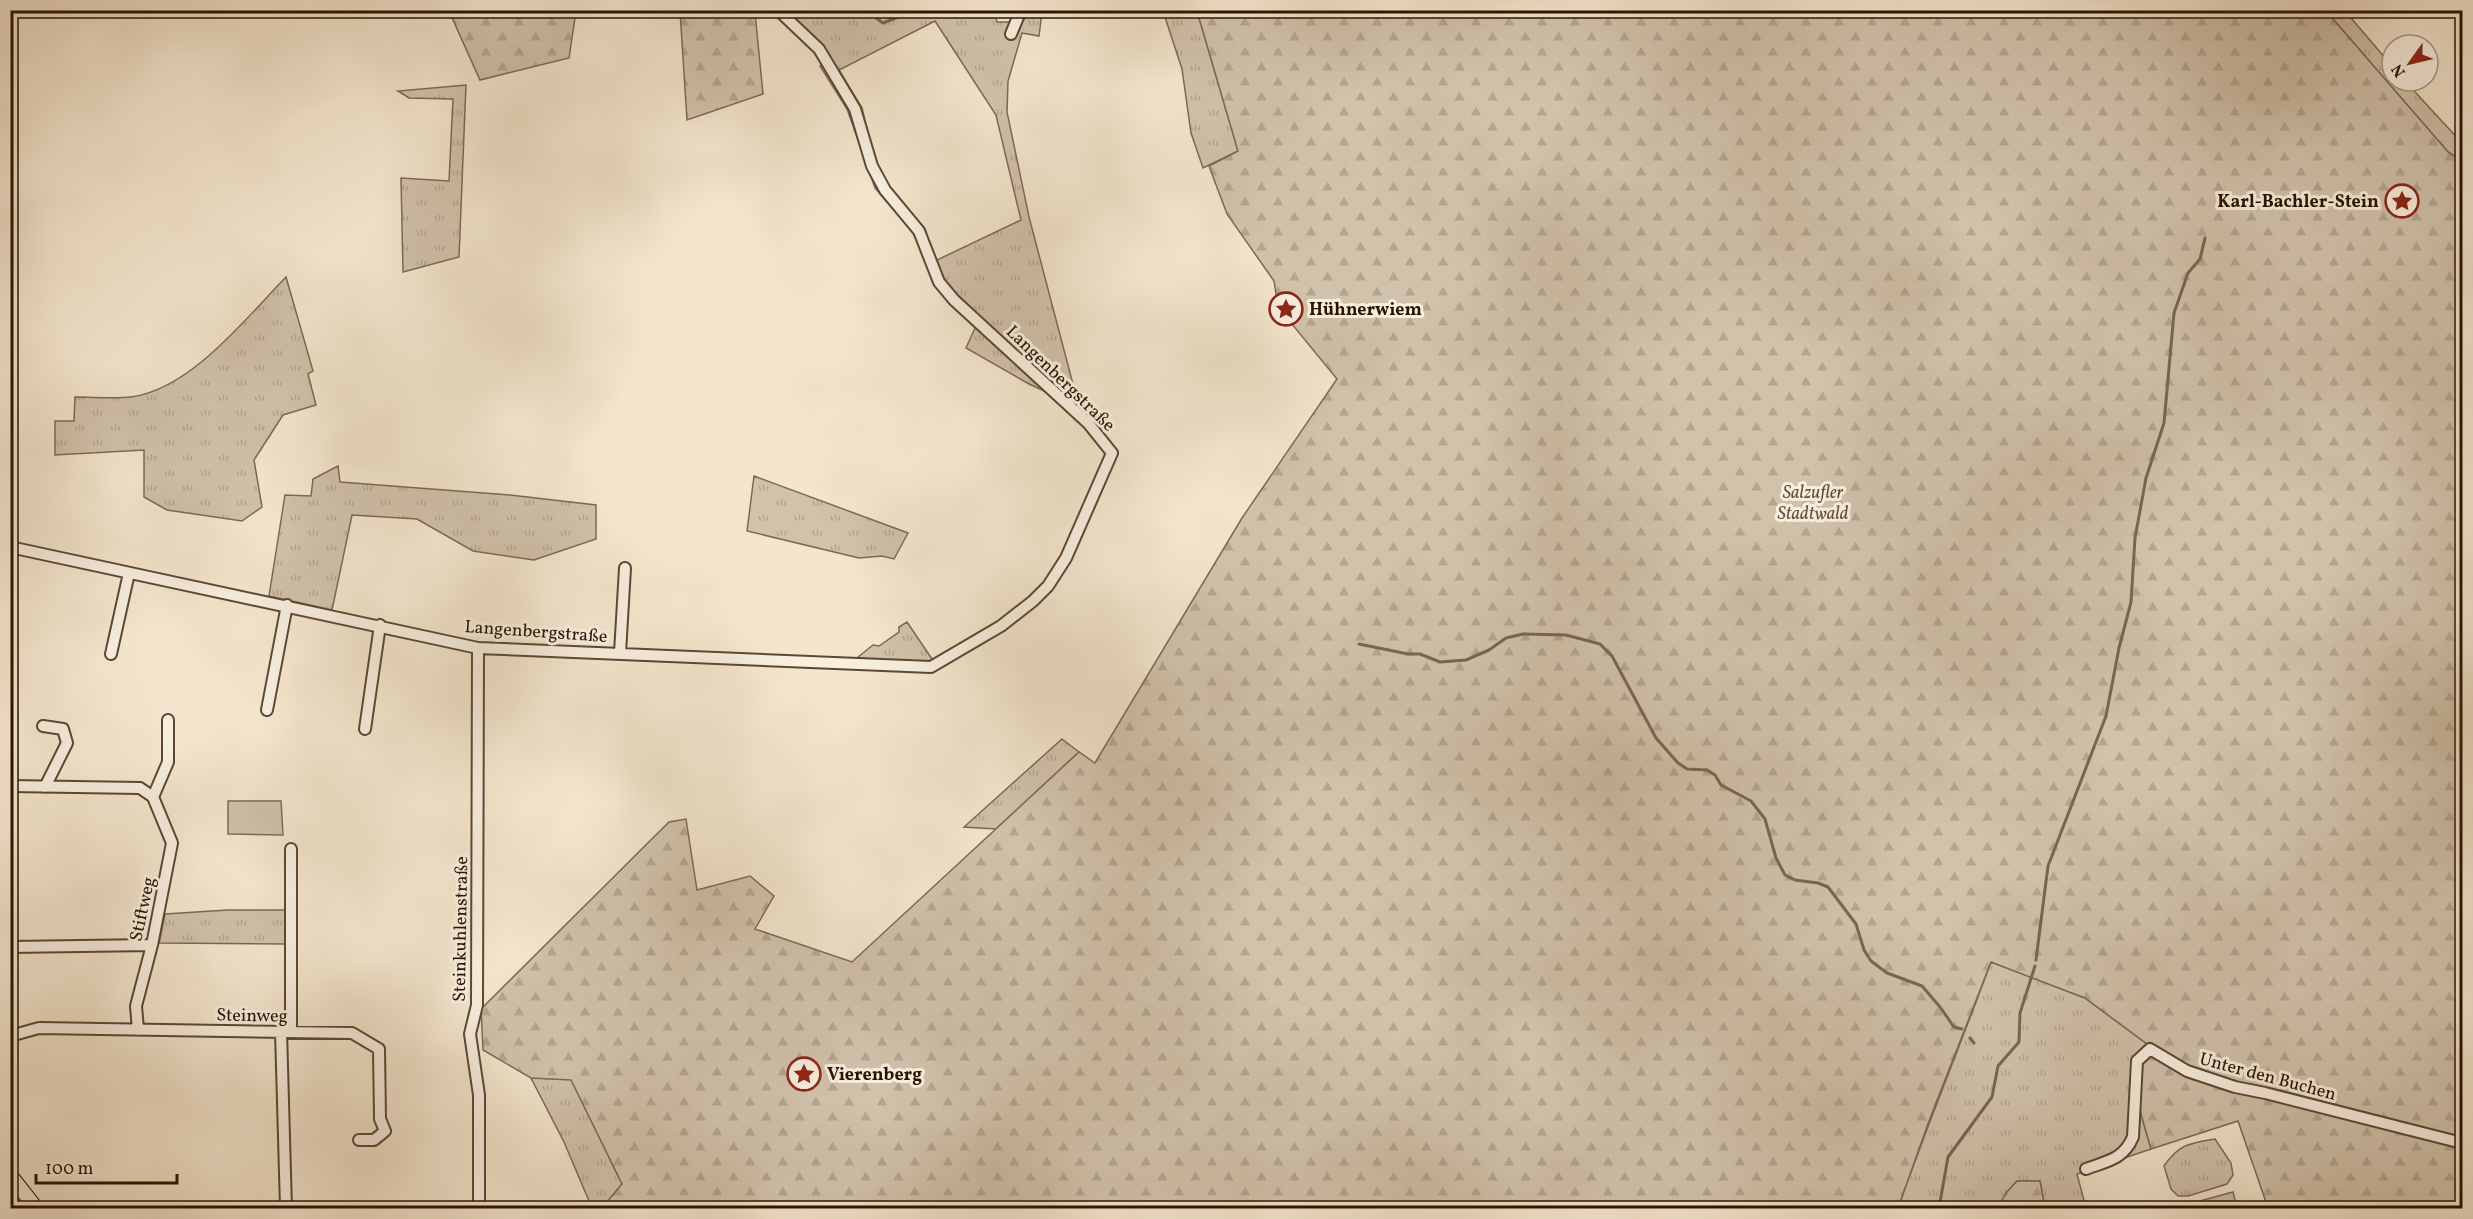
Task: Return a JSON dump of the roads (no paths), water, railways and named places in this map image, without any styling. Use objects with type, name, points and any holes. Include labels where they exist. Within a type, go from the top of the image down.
[{"type":"main road","points":[[10,1175],[36,1209]]},
{"type":"street","name":"Langenbergstraße","points":[[10,547],[380,625],[478,648],[931,667],[1001,627],[1048,586],[1066,558],[1112,453],[1088,423],[954,300],[939,282],[918,231],[885,190],[872,166],[855,109],[819,49],[778,10]]},
{"type":"street","points":[[1011,34],[1021,10]]},
{"type":"street","name":"Langenbergstraße","points":[[620,653],[625,568]]},
{"type":"street","points":[[111,654],[129,573]]},
{"type":"street","points":[[267,710],[287,605]]},
{"type":"street","points":[[365,729],[380,625]]},
{"type":"street","name":"Steinkuhlenstraße","points":[[478,648],[477,1005],[470,1034],[479,1095],[479,1209]]},
{"type":"street","points":[[10,786],[140,788],[153,797],[168,762],[168,720]]},
{"type":"street","points":[[43,726],[63,729],[67,742],[45,787]]},
{"type":"street","name":"Stiftweg","points":[[138,1030],[136,1006],[152,945],[172,843],[153,797]]},
{"type":"street","points":[[286,1209],[286,1032],[291,849]]},
{"type":"street","points":[[10,946],[152,945]]},
{"type":"street","name":"Steinweg","points":[[10,1036],[39,1028],[352,1033],[379,1049],[380,1119],[385,1131],[374,1140],[359,1140]]},
{"type":"street","name":"Unter den Buchen","points":[[2086,1169],[2122,1155],[2129,1146],[2133,1137],[2137,1061],[2150,1049],[2187,1071],[2235,1087],[2463,1143]]},
{"type":"waterway","points":[[865,10],[883,23],[916,10]]},
{"type":"waterway","points":[[2036,960],[2048,866],[2106,716],[2119,648],[2131,602],[2135,538],[2146,478],[2164,423],[2174,313],[2188,273],[2200,259],[2205,238]]},
{"type":"waterway","points":[[1359,644],[1408,654],[1420,654],[1440,662],[1466,660],[1489,650],[1506,638],[1523,634],[1566,635],[1600,644],[1612,656],[1656,738],[1678,763],[1687,769],[1707,770],[1715,775],[1721,785],[1751,801],[1765,819],[1776,858],[1785,875],[1795,880],[1818,883],[1828,887],[1856,924],[1864,950],[1871,961],[1887,973],[1922,986],[1954,1027],[1962,1029]]},
{"type":"waterway","points":[[1939,1208],[1948,1157],[1992,1097],[1998,1066],[2019,1042],[2020,1013],[2035,966]]},
{"type":"waterway","points":[[1970,1038],[1974,1043]]},
{"type":"place","name":"Karl-Bachler-Stein","points":[[2402,201]]},
{"type":"place","name":"Hühnerwiem","points":[[1286,309]]},
{"type":"place","name":"Vierenberg","points":[[804,1074]]},
{"type":"park label","name":"Salzufler Stadtwald","points":[[1813,502]]}]
